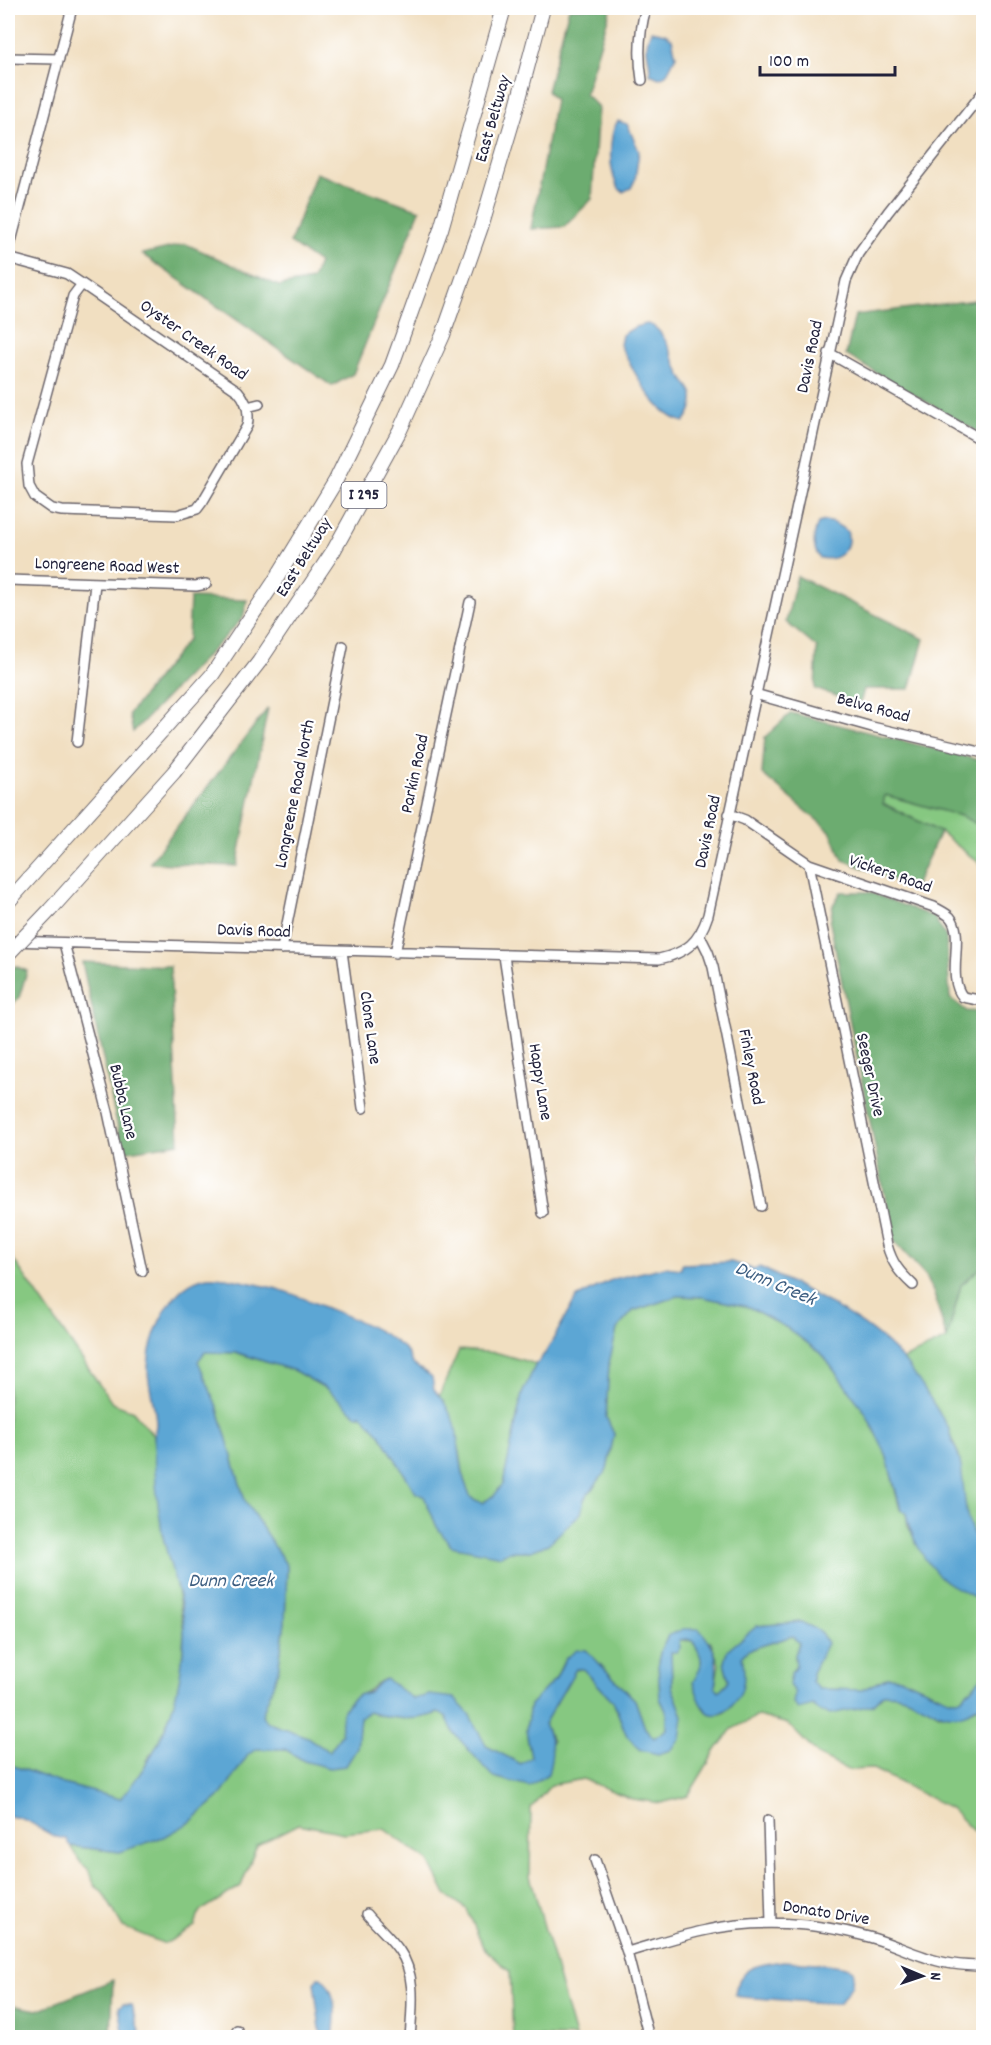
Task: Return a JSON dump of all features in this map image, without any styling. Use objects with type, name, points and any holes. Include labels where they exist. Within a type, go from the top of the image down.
[{"type":"highway","name":"East Beltway","points":[[8,902],[212,675],[273,584],[334,482],[392,365],[441,230],[504,8]]},
{"type":"highway","name":"East Beltway","points":[[8,954],[174,772],[259,662],[334,550],[400,430],[443,335],[481,227],[543,8]]},
{"type":"street","points":[[8,253],[72,8]]},
{"type":"street","points":[[642,80],[638,59],[646,8]]},
{"type":"street","points":[[8,58],[59,59]]},
{"type":"street","name":"Davis Road","points":[[8,941],[659,959],[680,954],[699,936],[708,915],[829,353],[850,267],[888,212],[984,91]]},
{"type":"street","name":"Oyster Creek Road","points":[[8,258],[67,274],[238,390],[244,398],[249,417],[247,426],[203,501],[197,509],[188,513],[177,515],[62,511],[43,504],[35,497]]},
{"type":"street","points":[[26,502],[35,497],[29,486],[27,464],[74,296],[82,284]]},
{"type":"street","points":[[829,353],[984,441]]},
{"type":"street","points":[[247,407],[259,404]]},
{"type":"street","name":"Longreene Road West","points":[[8,580],[95,584],[196,586],[206,584]]},
{"type":"street","points":[[77,742],[95,584]]},
{"type":"street","name":"Parkin Road","points":[[395,953],[470,602]]},
{"type":"street","name":"Longreene Road North","points":[[282,950],[343,646]]},
{"type":"street","name":"Belva Road","points":[[755,694],[984,753]]},
{"type":"street","name":"Vickers Road","points":[[729,814],[745,820],[809,864],[934,907],[948,915],[954,925],[956,985],[963,997],[984,1001]]},
{"type":"street","name":"Seeger Drive","points":[[809,864],[887,1245],[892,1261],[913,1285]]},
{"type":"street","name":"Finley Road","points":[[699,936],[713,967],[761,1206]]},
{"type":"street","name":"Bubba Lane","points":[[64,943],[108,1112],[142,1271]]},
{"type":"street","name":"Clone Lane","points":[[342,951],[363,1108]]},
{"type":"street","name":"Happy Lane","points":[[504,956],[543,1213]]},
{"type":"street","points":[[768,1820],[771,1923]]},
{"type":"street","points":[[595,1860],[627,1952],[650,2037]]},
{"type":"street","points":[[367,1914],[399,1949],[406,1963],[412,1982],[410,2037]]},
{"type":"street","name":"Donato Drive","points":[[627,1952],[703,1930],[771,1923],[807,1924],[872,1937],[927,1958],[956,1965],[984,1966]]},
{"type":"green space","points":[[569,8],[611,8],[585,94],[598,107],[592,199],[564,227],[531,229],[555,100],[547,91]]},
{"type":"green space","points":[[316,173],[420,210],[353,374],[332,386],[142,254],[186,244],[279,286],[312,280],[319,263],[290,243]]},
{"type":"green space","points":[[983,299],[983,435],[846,355],[855,315]]},
{"type":"green space","points":[[797,576],[924,639],[910,689],[864,689],[860,704],[815,689],[817,648],[786,622]]},
{"type":"green space","points":[[190,598],[247,600],[243,618],[133,732],[129,714],[188,639]]},
{"type":"green space","points":[[268,708],[237,866],[150,863],[150,862]]},
{"type":"green space","points":[[791,713],[983,761],[983,827],[961,816],[885,795],[883,804],[940,832],[914,888],[843,860],[830,831],[762,774],[765,737]]},
{"type":"green space","points":[[885,795],[961,816],[983,827],[983,866],[940,832],[883,803]]},
{"type":"green space","points":[[841,892],[869,892],[934,917],[946,937],[950,998],[967,1011],[983,1012],[983,1266],[961,1285],[947,1339],[934,1294],[926,1276],[894,1241],[830,923],[833,905]]},
{"type":"green space","points":[[82,962],[170,966],[179,1143],[123,1152]]},
{"type":"green space","points":[[15,966],[27,971],[19,998],[8,1007],[8,973]]},
{"type":"green space","points":[[13,1259],[112,1403],[133,1411],[154,1436],[162,1533],[175,1579],[184,1631],[181,1677],[174,1704],[157,1748],[150,1755],[140,1776],[120,1799],[63,1784],[8,1764],[8,1265]]},
{"type":"green space","points":[[983,1266],[983,1548],[976,1540],[966,1517],[959,1455],[939,1412],[903,1359],[947,1339],[961,1285]]},
{"type":"green space","points":[[678,1296],[703,1297],[749,1307],[787,1328],[822,1354],[865,1412],[886,1454],[900,1510],[906,1513],[908,1527],[944,1580],[973,1594],[983,1603],[983,1676],[961,1699],[948,1699],[901,1678],[888,1677],[862,1690],[818,1689],[812,1682],[812,1673],[827,1643],[820,1631],[801,1622],[757,1626],[724,1662],[729,1681],[719,1691],[715,1687],[719,1664],[711,1642],[668,1636],[661,1649],[658,1662],[660,1698],[667,1713],[667,1729],[654,1738],[645,1728],[635,1700],[586,1650],[565,1659],[556,1678],[530,1705],[526,1730],[531,1758],[521,1764],[486,1746],[469,1714],[430,1695],[413,1699],[386,1679],[367,1692],[358,1695],[342,1734],[329,1752],[307,1737],[266,1722],[262,1715],[278,1671],[285,1622],[287,1566],[245,1501],[218,1409],[197,1361],[205,1352],[238,1353],[295,1371],[327,1389],[357,1415],[362,1415],[380,1434],[416,1493],[424,1496],[437,1527],[509,1551],[531,1551],[581,1513],[584,1499],[607,1470],[614,1434],[606,1417],[609,1362],[617,1329],[633,1311]]},
{"type":"green space","points":[[459,1350],[498,1353],[536,1364],[522,1394],[503,1484],[494,1496],[482,1503],[471,1498],[464,1480],[460,1452],[444,1402],[439,1396]]},
{"type":"green space","points":[[793,1636],[799,1642],[795,1655],[796,1666],[791,1673],[813,1705],[872,1705],[883,1694],[891,1694],[912,1700],[939,1714],[975,1709],[983,1702],[983,1832],[973,1831],[950,1808],[873,1769],[848,1770],[819,1756],[788,1724],[758,1716],[732,1729],[716,1750],[688,1796],[661,1803],[632,1799],[583,1779],[551,1785],[531,1808],[530,1876],[575,2037],[513,2037],[510,1972],[483,1947],[467,1909],[446,1895],[429,1861],[384,1829],[344,1833],[299,1824],[257,1845],[241,1886],[199,1912],[195,1926],[165,1944],[123,1927],[102,1891],[95,1886],[88,1869],[81,1863],[70,1846],[120,1852],[189,1823],[221,1795],[248,1754],[256,1749],[285,1749],[304,1761],[357,1748],[360,1717],[368,1712],[403,1718],[420,1718],[438,1713],[446,1716],[454,1733],[529,1786],[552,1741],[544,1724],[575,1670],[583,1669],[613,1701],[627,1736],[658,1754],[683,1716],[672,1687],[671,1651],[679,1648],[678,1640],[693,1641],[701,1655],[703,1708],[713,1714],[722,1714],[735,1699],[739,1688],[742,1656],[748,1650]]},
{"type":"green space","points":[[113,1980],[111,2037],[8,2037],[8,2005],[38,2010]]},
{"type":"water","points":[[651,31],[665,34],[672,39],[676,56],[666,75],[659,78],[650,74],[647,43]]},
{"type":"water","points":[[618,121],[627,124],[639,151],[635,180],[631,188],[623,192],[614,179],[611,158],[612,136]]},
{"type":"water","points":[[647,324],[654,326],[664,339],[680,374],[692,391],[692,407],[684,422],[673,418],[654,401],[638,379],[620,345],[622,335],[635,327]]},
{"type":"water","points":[[825,521],[834,523],[847,531],[848,537],[842,553],[827,559],[820,558],[817,554],[814,541],[818,523]]},
{"type":"water","name":"Dunn Creek","points":[[731,1262],[753,1269],[760,1267],[817,1296],[874,1332],[910,1369],[950,1431],[958,1454],[967,1517],[983,1548],[983,1603],[947,1582],[924,1558],[911,1531],[906,1513],[901,1510],[886,1454],[865,1412],[822,1354],[787,1328],[749,1307],[703,1297],[678,1296],[633,1311],[617,1329],[609,1363],[606,1417],[614,1434],[607,1470],[584,1499],[581,1513],[548,1544],[531,1551],[509,1551],[501,1556],[451,1546],[437,1527],[424,1496],[416,1493],[380,1434],[362,1415],[357,1415],[327,1389],[295,1371],[238,1353],[205,1352],[198,1361],[218,1409],[245,1501],[287,1566],[285,1622],[278,1671],[262,1715],[266,1722],[307,1737],[329,1752],[342,1734],[341,1718],[348,1703],[359,1695],[368,1693],[386,1679],[413,1699],[430,1695],[454,1698],[469,1714],[486,1746],[521,1764],[531,1757],[526,1730],[530,1705],[556,1678],[565,1659],[577,1650],[586,1650],[635,1700],[645,1728],[654,1738],[667,1729],[667,1713],[660,1698],[658,1662],[661,1649],[668,1636],[683,1629],[699,1629],[710,1643],[715,1655],[717,1669],[715,1686],[719,1691],[729,1681],[724,1662],[727,1651],[757,1626],[801,1622],[820,1631],[827,1643],[812,1673],[812,1682],[818,1689],[862,1690],[888,1677],[901,1678],[948,1699],[961,1699],[983,1676],[983,1702],[969,1712],[956,1715],[944,1714],[898,1695],[883,1694],[872,1705],[831,1714],[818,1711],[813,1705],[798,1709],[793,1703],[795,1693],[789,1685],[791,1673],[796,1666],[795,1655],[799,1643],[792,1636],[748,1650],[742,1656],[744,1677],[740,1694],[726,1710],[720,1713],[709,1713],[704,1708],[693,1682],[701,1666],[701,1657],[693,1641],[687,1639],[679,1640],[680,1648],[676,1652],[671,1652],[672,1687],[683,1716],[680,1739],[671,1750],[658,1754],[641,1750],[627,1736],[613,1701],[583,1669],[576,1669],[544,1724],[552,1748],[548,1774],[529,1786],[493,1777],[454,1733],[446,1716],[438,1713],[420,1718],[403,1718],[368,1712],[360,1717],[357,1748],[346,1766],[329,1768],[304,1761],[285,1749],[256,1749],[248,1755],[221,1795],[189,1823],[166,1836],[120,1852],[70,1846],[66,1839],[51,1835],[17,1817],[8,1816],[8,1764],[63,1784],[120,1799],[159,1742],[174,1702],[182,1658],[184,1622],[160,1521],[154,1437],[156,1417],[148,1370],[152,1342],[157,1328],[172,1300],[182,1289],[194,1281],[207,1277],[233,1279],[268,1287],[293,1294],[349,1317],[402,1346],[413,1364],[432,1377],[434,1390],[444,1402],[455,1423],[464,1480],[471,1498],[482,1503],[494,1496],[503,1484],[522,1394],[536,1364],[546,1352],[576,1298],[613,1279],[665,1267],[681,1269],[682,1264]]},
{"type":"water","points":[[783,1961],[820,1963],[848,1968],[853,1970],[852,1985],[839,2004],[741,1997],[735,1994],[737,1984],[746,1972],[758,1966]]},
{"type":"water","points":[[318,1977],[327,1983],[333,1997],[335,2021],[333,2037],[321,2036],[314,1983]]},
{"type":"water","points":[[123,2004],[131,2005],[141,2037],[124,2037],[119,2007]]},
{"type":"railway","points":[[8,95],[11,8]]}]
